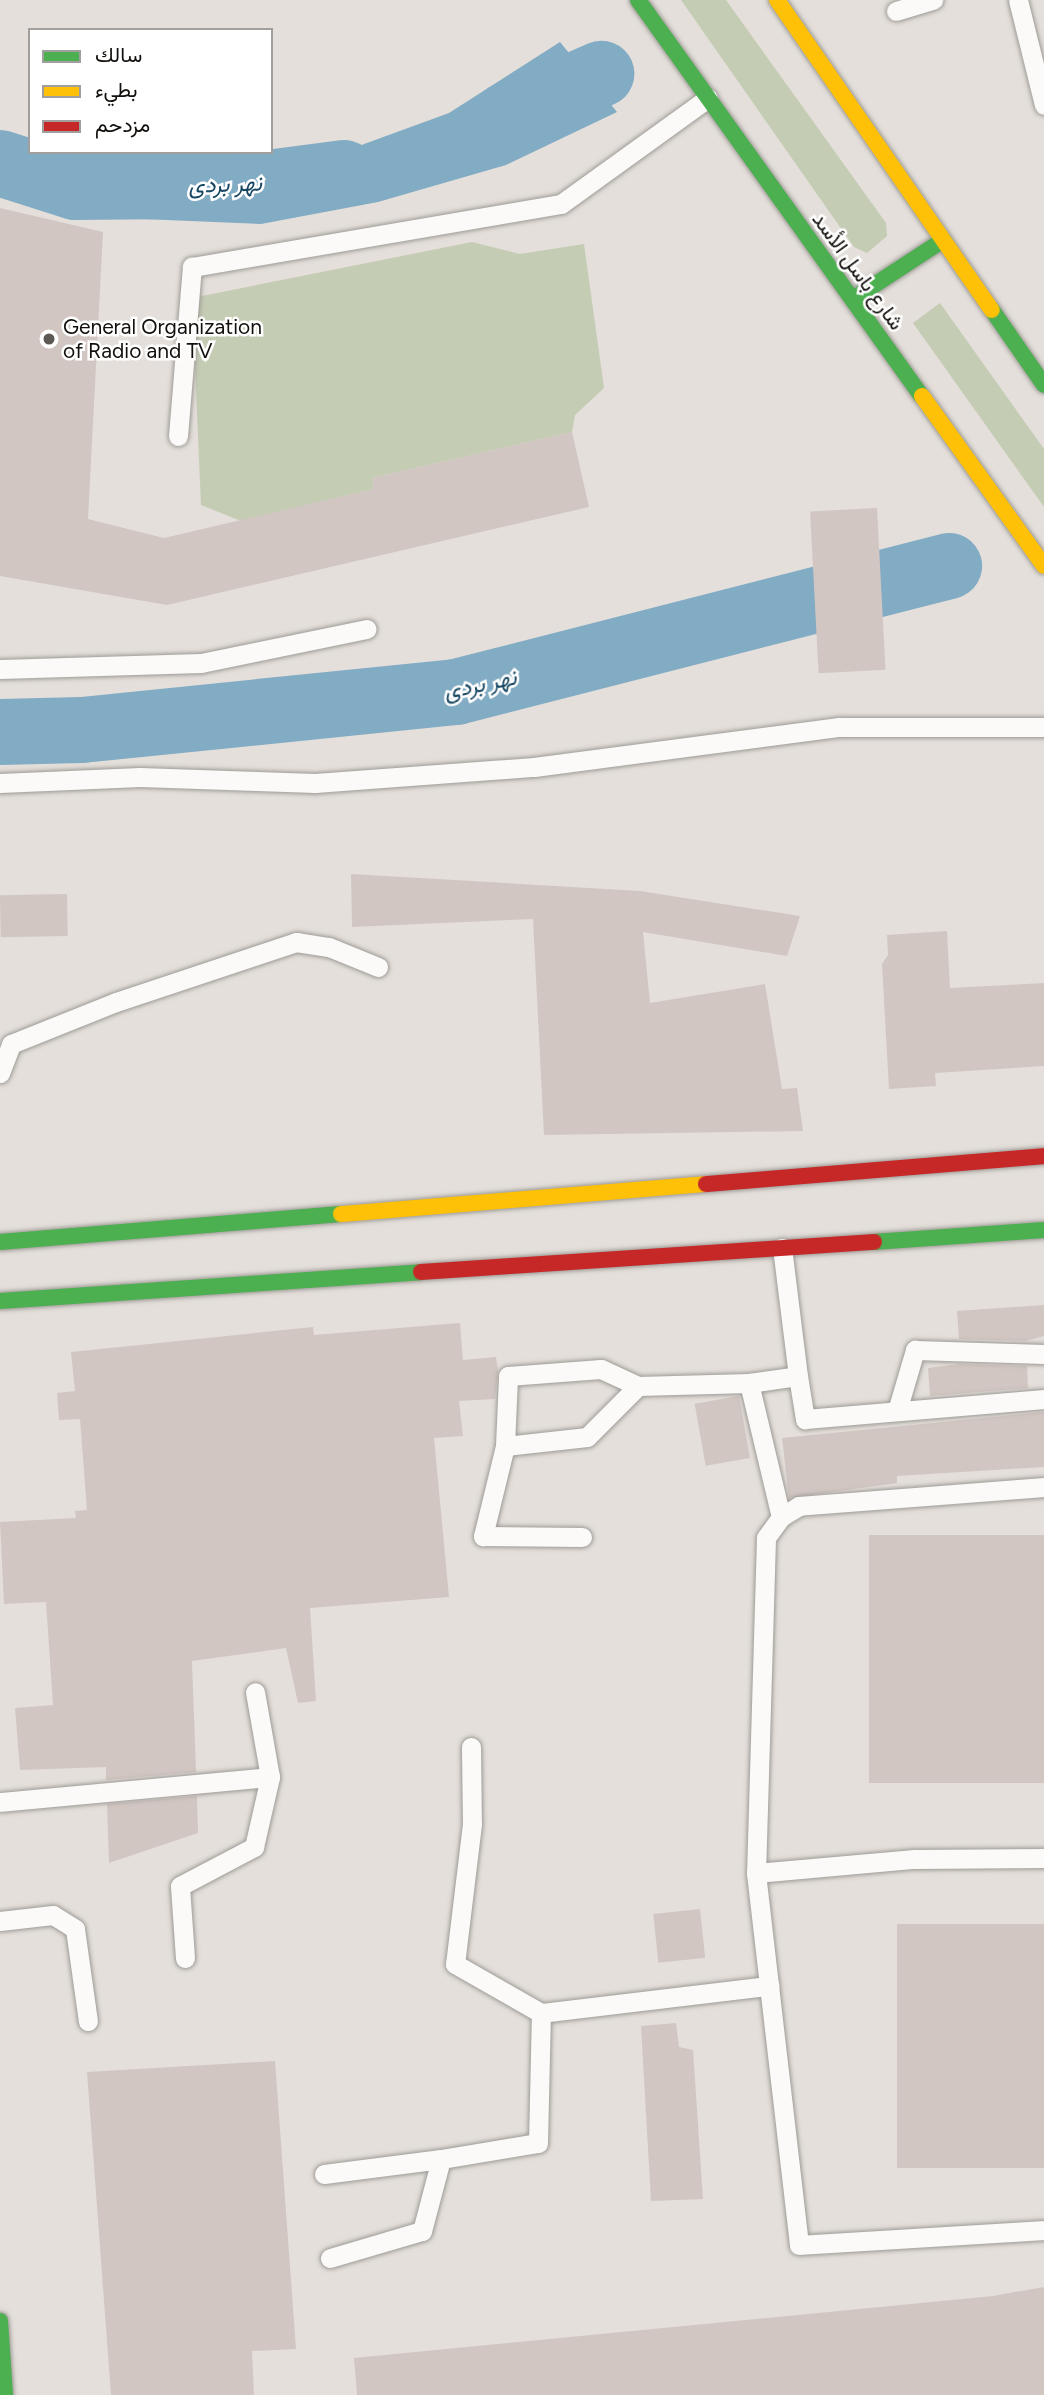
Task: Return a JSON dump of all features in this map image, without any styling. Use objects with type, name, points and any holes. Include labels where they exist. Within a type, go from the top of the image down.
[{"type":"main road","name":"شارع باسل الأسد","points":[[638,0],[1044,566]]},
{"type":"main road","points":[[777,0],[1044,385]]},
{"type":"main road","points":[[853,299],[943,240]]},
{"type":"main road","points":[[0,1242],[1044,1156]]},
{"type":"main road","points":[[0,1301],[1044,1230]]},
{"type":"main road","points":[[0,2321],[5,2395]]},
{"type":"lane","points":[[896,11],[933,0]]},
{"type":"lane","points":[[1018,0],[1044,105]]},
{"type":"lane","points":[[178,436],[192,267],[561,204],[708,98]]},
{"type":"lane","points":[[0,669],[201,663],[367,629]]},
{"type":"lane","points":[[0,783],[140,777],[315,783],[534,767],[839,727],[1044,727]]},
{"type":"lane","points":[[0,1073],[11,1044],[283,946],[329,947],[378,967]]},
{"type":"lane","points":[[782,1248],[805,1419],[1044,1399]]},
{"type":"lane","points":[[897,1411],[915,1350],[1044,1354]]},
{"type":"lane","points":[[582,1537],[482,1536],[505,1446],[508,1376],[601,1369],[638,1386],[749,1383],[798,1376]]},
{"type":"lane","points":[[749,1383],[781,1517]]},
{"type":"lane","points":[[505,1446],[587,1437],[638,1386]]},
{"type":"lane","points":[[1044,1487],[799,1506],[781,1517],[766,1538],[756,1873],[799,2245],[1044,2230]]},
{"type":"lane","points":[[185,1958],[180,1886],[254,1847],[270,1777],[255,1692]]},
{"type":"lane","points":[[471,1747],[472,1824],[455,1964],[541,2013],[769,1986]]},
{"type":"lane","points":[[0,1802],[270,1777]]},
{"type":"lane","points":[[756,1873],[914,1860],[1044,1858]]},
{"type":"lane","points":[[0,1921],[53,1915],[75,1929],[88,2021]]},
{"type":"lane","points":[[324,2174],[538,2143],[541,2013]]},
{"type":"lane","points":[[330,2258],[422,2231],[441,2159]]},
{"type":"green space","points":[[681,0],[726,0],[886,223],[887,236],[867,253],[854,247]]},
{"type":"green space","points":[[472,242],[520,254],[584,244],[604,388],[575,415],[572,432],[372,478],[374,489],[241,521],[201,505],[192,298]]},
{"type":"green space","points":[[940,303],[1044,449],[1044,507],[913,323]]},
{"type":"water","points":[[560,42],[617,112],[506,165],[378,202],[261,224],[95,217],[0,194],[0,163],[75,187],[252,185],[449,113]]},
{"type":"building","points":[[0,208],[103,232],[88,519],[164,538],[374,489],[372,478],[572,432],[589,507],[167,605],[0,576]]},
{"type":"building","points":[[877,508],[885,670],[819,673],[810,512]]},
{"type":"building","points":[[351,874],[640,891],[800,916],[787,956],[643,932],[650,1003],[765,984],[782,1089],[797,1088],[803,1131],[544,1135],[533,919],[352,927]]},
{"type":"building","points":[[67,894],[68,936],[1,937],[0,895]]},
{"type":"building","points":[[947,931],[950,988],[1044,983],[1044,1066],[935,1073],[936,1086],[889,1089],[882,964],[888,955],[887,935]]},
{"type":"building","points":[[1044,1305],[1044,1336],[1025,1341],[959,1339],[957,1311]]},
{"type":"building","points":[[460,1323],[463,1360],[496,1357],[498,1370],[495,1399],[459,1401],[463,1436],[434,1438],[449,1597],[310,1608],[316,1701],[298,1703],[286,1648],[192,1661],[196,1772],[106,1780],[106,1767],[20,1770],[15,1708],[53,1705],[46,1602],[4,1604],[0,1522],[76,1518],[75,1511],[87,1510],[80,1419],[59,1420],[57,1393],[75,1391],[71,1352],[313,1327],[314,1335]]},
{"type":"building","points":[[960,1364],[1027,1366],[1028,1388],[930,1396],[928,1368]]},
{"type":"building","points":[[739,1396],[750,1458],[706,1466],[695,1404]]},
{"type":"building","points":[[1044,1412],[1044,1467],[897,1476],[897,1483],[789,1498],[782,1438]]},
{"type":"building","points":[[869,1535],[1044,1535],[1044,1783],[869,1783]]},
{"type":"building","points":[[197,1796],[198,1833],[109,1863],[107,1804]]},
{"type":"building","points":[[700,1909],[705,1958],[658,1963],[653,1914]]},
{"type":"building","points":[[897,1924],[1044,1924],[1044,2168],[897,2168]]},
{"type":"building","points":[[676,2023],[679,2047],[693,2050],[703,2199],[651,2201],[641,2026]]},
{"type":"building","points":[[275,2061],[296,2349],[252,2351],[254,2395],[111,2395],[87,2072]]},
{"type":"building","points":[[1044,2287],[1044,2395],[357,2395],[354,2358],[993,2296]]},
{"type":"waterway","name":"نهر بردى","points":[[507,115],[601,74]]},
{"type":"waterway","name":"نهر بردى","points":[[0,163],[75,187],[252,185],[344,173]]},
{"type":"waterway","name":"نهر بردى","points":[[0,732],[82,730],[456,692],[949,566]]},
{"type":"traffic: fast","points":[[638,0],[922,396]]},
{"type":"traffic: fast","points":[[853,299],[943,240]]},
{"type":"traffic: fast","points":[[992,310],[1044,385]]},
{"type":"traffic: fast","points":[[0,1242],[341,1214]]},
{"type":"traffic: fast","points":[[874,1242],[1044,1230]]},
{"type":"traffic: fast","points":[[0,1301],[421,1272]]},
{"type":"traffic: fast","points":[[0,2321],[5,2395]]},
{"type":"traffic: slow","points":[[777,0],[992,310]]},
{"type":"traffic: slow","points":[[922,396],[1044,566]]},
{"type":"traffic: slow","points":[[341,1214],[706,1184]]},
{"type":"traffic: jam","points":[[706,1184],[1044,1156]]},
{"type":"traffic: jam","points":[[421,1272],[874,1242]]},
{"type":"place","name":"General Organization of Radio and TV","points":[[49,339]]}]
